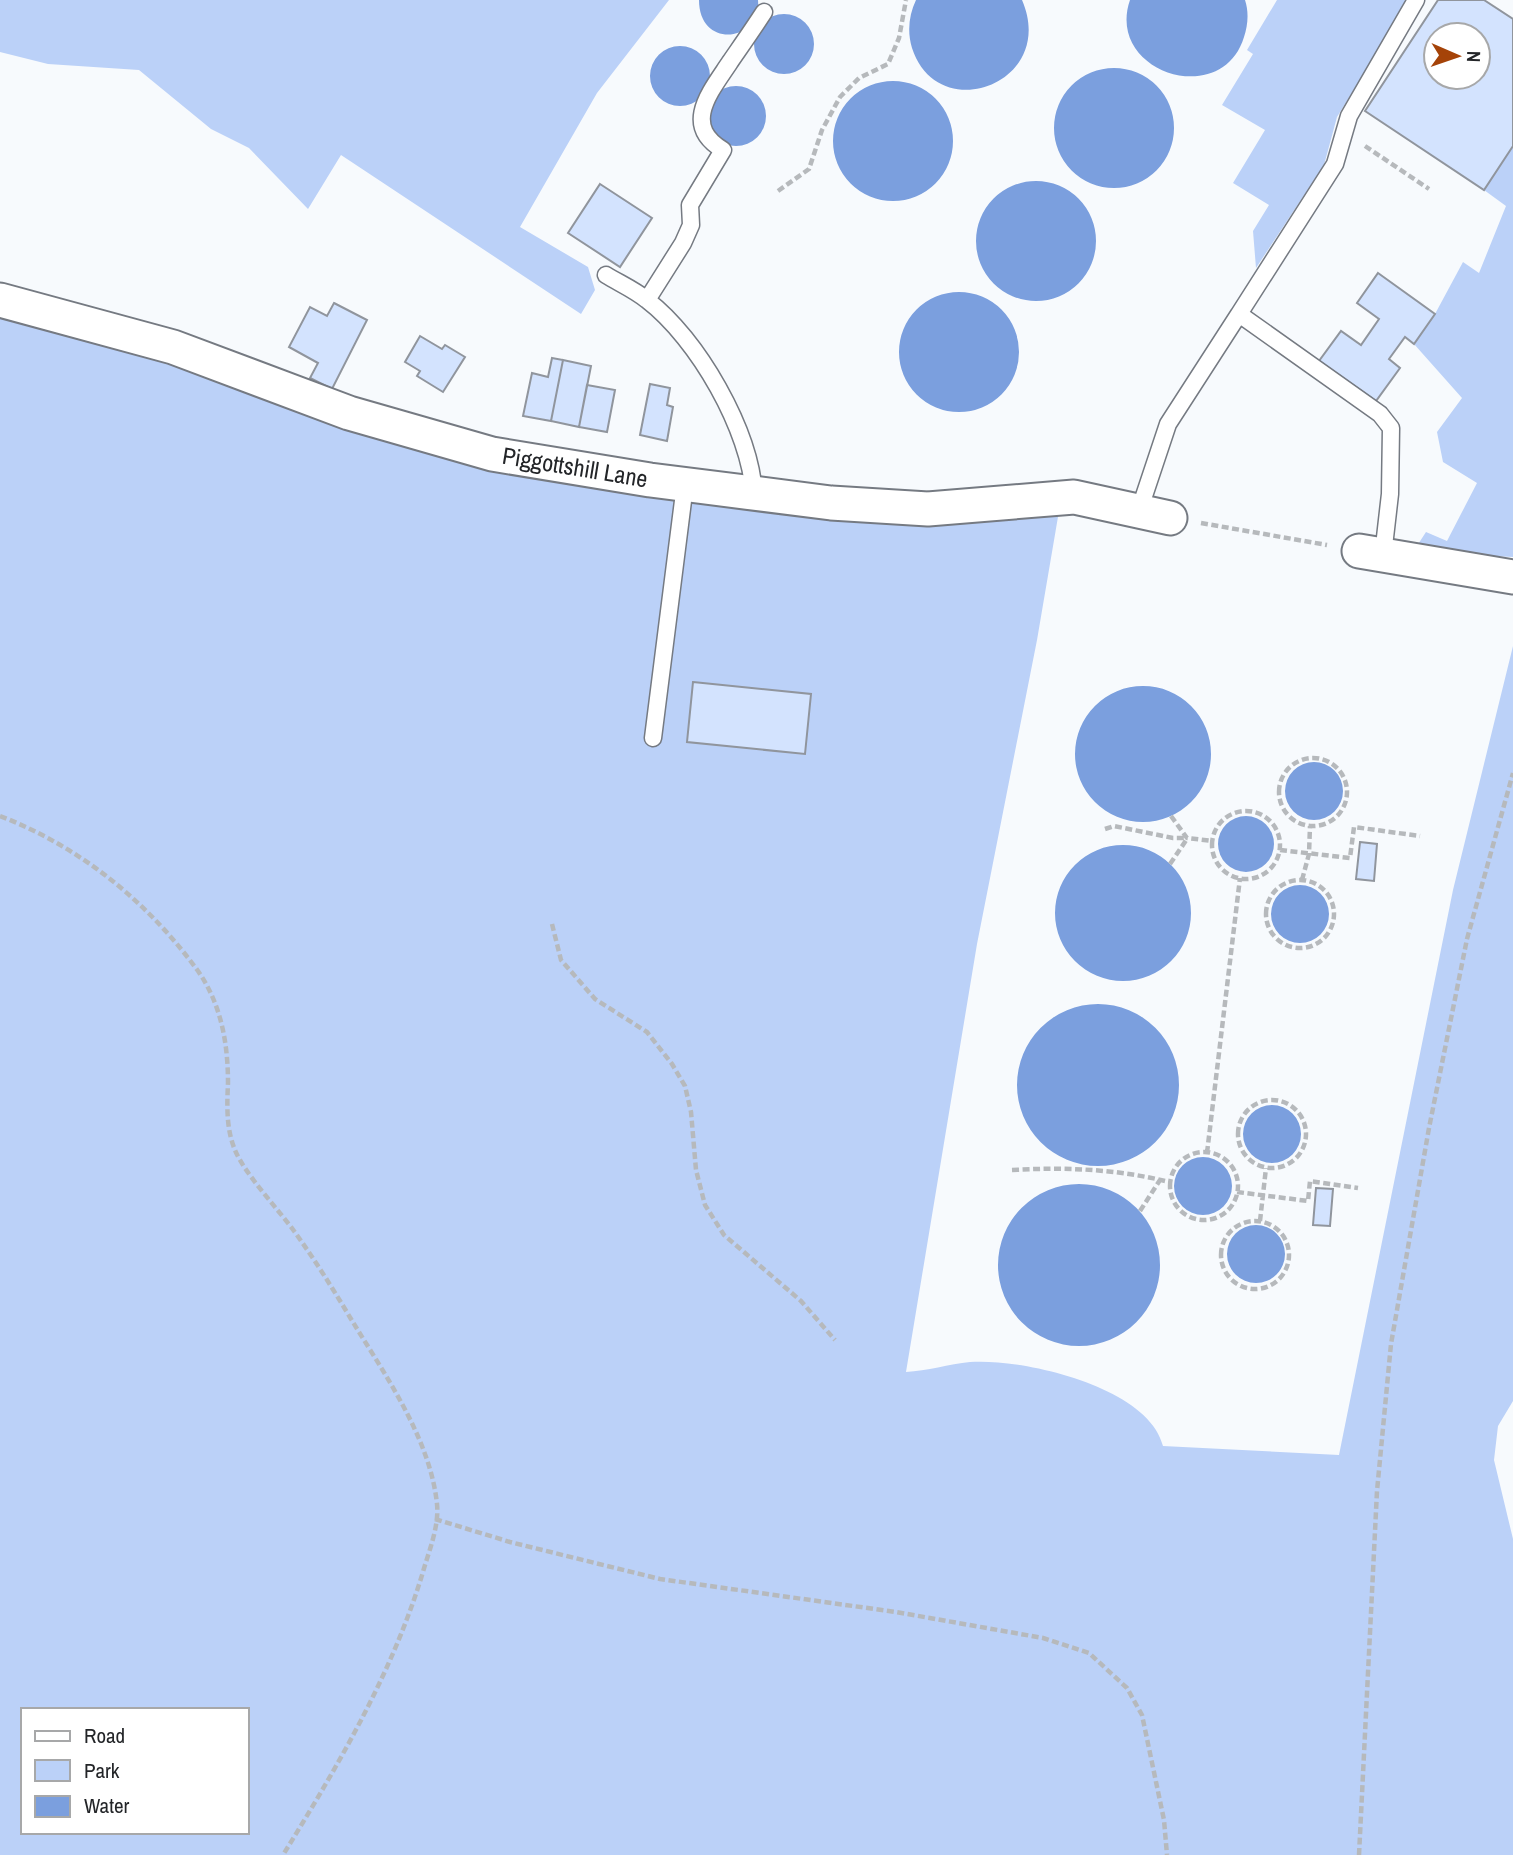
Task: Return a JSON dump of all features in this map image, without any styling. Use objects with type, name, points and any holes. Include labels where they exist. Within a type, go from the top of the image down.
[{"type":"street","name":"Piggottshill Lane","points":[[0,300],[173,347],[349,413],[492,454],[685,485],[831,503],[928,509],[1074,498],[1155,514]]},
{"type":"street","points":[[1371,553],[1513,577]]},
{"type":"lane","points":[[1155,514],[1168,424],[1335,164],[1349,116],[1416,0]]},
{"type":"lane","points":[[647,300],[683,243],[691,225],[690,205],[723,150],[715,145],[702,126],[705,100],[764,12]]},
{"type":"lane","points":[[606,275],[647,300],[692,344],[735,421],[754,494]]},
{"type":"lane","points":[[1240,314],[1380,414],[1391,428],[1390,494],[1371,553]]},
{"type":"lane","points":[[653,738],[685,485]]},
{"type":"path","points":[[778,191],[809,169],[822,130],[840,97],[859,78],[888,64],[899,38],[906,0]]},
{"type":"path","points":[[1344,132],[1429,189]]},
{"type":"path","points":[[1155,514],[1371,553]]},
{"type":"path","points":[[1323,759],[1342,773],[1347,796],[1339,815],[1331,822],[1310,826],[1290,818],[1284,809],[1279,789],[1290,768],[1300,761],[1323,759]]},
{"type":"path","points":[[1359,1855],[1377,1491],[1391,1344],[1429,1128],[1467,939],[1513,773]]},
{"type":"path","points":[[1256,812],[1274,826],[1279,836],[1279,850],[1272,868],[1264,874],[1240,878],[1223,870],[1217,862],[1212,841],[1223,820],[1232,814],[1256,812]]},
{"type":"path","points":[[0,816],[41,832],[82,855],[168,933],[199,973],[219,1011],[226,1040],[227,1114],[235,1152],[327,1276],[403,1408],[424,1452],[437,1505],[418,1588],[386,1670],[348,1744],[283,1855]]},
{"type":"path","points":[[1171,816],[1188,838]]},
{"type":"path","points":[[1105,829],[1114,825],[1173,838],[1212,841]]},
{"type":"path","points":[[1302,880],[1309,853],[1310,826]]},
{"type":"path","points":[[1279,850],[1350,858],[1354,827],[1420,836]]},
{"type":"path","points":[[1170,864],[1188,838]]},
{"type":"path","points":[[1207,1153],[1240,878]]},
{"type":"path","points":[[1302,880],[1320,886],[1328,895],[1334,917],[1325,937],[1317,944],[1296,948],[1277,939],[1267,921],[1266,910],[1276,890],[1286,883],[1302,880]]},
{"type":"path","points":[[552,924],[561,960],[595,999],[647,1032],[685,1086],[691,1112],[696,1170],[705,1205],[724,1235],[801,1301],[835,1340]]},
{"type":"path","points":[[1282,1101],[1300,1115],[1305,1126],[1303,1148],[1289,1164],[1266,1168],[1249,1160],[1242,1151],[1238,1130],[1241,1119],[1258,1103],[1282,1101]]},
{"type":"path","points":[[1207,1153],[1224,1158],[1231,1167],[1237,1178],[1237,1192],[1229,1209],[1220,1216],[1200,1220],[1181,1212],[1174,1203],[1170,1182],[1180,1161],[1190,1155],[1207,1153]]},
{"type":"path","points":[[1012,1170],[1065,1168],[1122,1172],[1170,1182]]},
{"type":"path","points":[[1260,1221],[1266,1168]]},
{"type":"path","points":[[1140,1211],[1160,1180]]},
{"type":"path","points":[[1237,1192],[1307,1201],[1310,1181],[1358,1188]]},
{"type":"path","points":[[1260,1221],[1275,1227],[1283,1236],[1289,1258],[1280,1277],[1262,1288],[1252,1288],[1232,1280],[1222,1262],[1221,1251],[1231,1230],[1241,1223],[1260,1221]]},
{"type":"path","points":[[435,1520],[510,1542],[660,1579],[1043,1638],[1089,1653],[1127,1688],[1142,1715],[1164,1820],[1167,1855]]},
{"type":"green space","points":[[0,0],[669,0],[597,93],[520,227],[588,267],[595,290],[581,314],[341,155],[308,209],[249,148],[211,129],[139,70],[48,64],[0,52]]},
{"type":"green space","points":[[1277,0],[1409,0],[1337,117],[1324,165],[1256,268],[1253,231],[1269,205],[1233,183],[1265,130],[1222,105],[1253,54],[1247,50]]},
{"type":"green space","points":[[1513,146],[1513,557],[1413,552],[1426,532],[1447,541],[1477,483],[1443,462],[1437,432],[1462,398],[1414,344],[1435,314],[1463,262],[1479,273],[1506,206],[1484,190]]},
{"type":"green space","points":[[0,315],[127,341],[383,440],[431,453],[1059,511],[1037,640],[977,944],[906,1372],[970,1362],[1020,1365],[1050,1371],[1109,1392],[1134,1407],[1153,1425],[1163,1446],[1339,1455],[1453,890],[1513,646],[1513,1401],[1498,1426],[1494,1460],[1513,1539],[1513,1855],[0,1855]]},
{"type":"water","points":[[699,0],[758,0],[757,14],[741,32],[719,33],[709,27],[702,16]]},
{"type":"water","points":[[916,0],[1022,0],[1029,29],[1024,54],[1010,73],[990,85],[968,90],[945,86],[926,72],[912,48],[909,23]]},
{"type":"water","points":[[1130,0],[1245,0],[1248,18],[1244,37],[1232,59],[1213,72],[1192,76],[1169,73],[1149,63],[1134,46],[1127,25]]},
{"type":"water","points":[[784,14],[801,19],[809,27],[814,44],[809,61],[801,69],[784,74],[767,69],[759,61],[754,44],[759,27],[767,19]]},
{"type":"water","points":[[680,46],[697,51],[705,59],[710,76],[705,93],[697,101],[680,106],[663,101],[655,93],[650,76],[655,59],[663,51]]},
{"type":"water","points":[[1114,68],[1137,72],[1157,85],[1170,105],[1174,128],[1170,151],[1157,171],[1137,184],[1114,188],[1091,184],[1071,171],[1058,151],[1054,128],[1058,105],[1071,85],[1091,72]]},
{"type":"water","points":[[893,81],[916,85],[936,98],[949,118],[953,141],[949,164],[936,184],[916,197],[893,201],[870,197],[850,184],[837,164],[833,141],[837,118],[850,98],[870,85]]},
{"type":"water","points":[[736,86],[757,95],[766,116],[757,137],[736,146],[715,137],[706,116],[715,95]]},
{"type":"water","points":[[1036,181],[1059,185],[1079,198],[1092,218],[1096,241],[1092,264],[1079,284],[1059,297],[1036,301],[1013,297],[993,284],[980,264],[976,241],[980,218],[993,198],[1013,185]]},
{"type":"water","points":[[959,292],[982,296],[1002,309],[1015,329],[1019,352],[1015,375],[1002,395],[982,408],[959,412],[936,408],[916,395],[903,375],[899,352],[903,329],[916,309],[936,296]]},
{"type":"water","points":[[1143,686],[1169,691],[1191,706],[1206,728],[1211,754],[1206,780],[1191,802],[1169,817],[1143,822],[1117,817],[1095,802],[1080,780],[1075,754],[1080,728],[1095,706],[1117,691]]},
{"type":"water","points":[[1314,762],[1330,767],[1338,775],[1343,791],[1338,807],[1330,815],[1314,820],[1298,815],[1290,807],[1285,791],[1290,775],[1298,767]]},
{"type":"water","points":[[1240,816],[1252,816],[1262,820],[1270,828],[1274,844],[1270,860],[1262,868],[1252,872],[1240,872],[1230,868],[1222,860],[1218,850],[1218,838],[1222,828],[1230,820]]},
{"type":"water","points":[[1123,845],[1149,850],[1171,865],[1186,887],[1191,913],[1186,939],[1171,961],[1149,976],[1123,981],[1097,976],[1075,961],[1060,939],[1055,913],[1060,887],[1075,865],[1097,850]]},
{"type":"water","points":[[1300,885],[1316,890],[1324,898],[1329,914],[1324,930],[1316,938],[1300,943],[1284,938],[1276,930],[1271,914],[1276,898],[1284,890]]},
{"type":"water","points":[[1098,1004],[1129,1010],[1155,1028],[1173,1054],[1179,1085],[1173,1116],[1155,1142],[1129,1160],[1098,1166],[1067,1160],[1041,1142],[1023,1116],[1017,1085],[1023,1054],[1041,1028],[1067,1010]]},
{"type":"water","points":[[1272,1105],[1288,1110],[1296,1118],[1301,1134],[1296,1150],[1288,1158],[1272,1163],[1256,1158],[1248,1150],[1243,1134],[1248,1118],[1256,1110]]},
{"type":"water","points":[[1203,1157],[1219,1162],[1227,1170],[1232,1186],[1227,1202],[1219,1210],[1203,1215],[1187,1210],[1179,1202],[1174,1186],[1179,1170],[1187,1162]]},
{"type":"water","points":[[1079,1184],[1110,1190],[1136,1208],[1154,1234],[1160,1265],[1154,1296],[1136,1322],[1110,1340],[1079,1346],[1048,1340],[1022,1322],[1004,1296],[998,1265],[1004,1234],[1022,1208],[1048,1190]]},
{"type":"water","points":[[1256,1225],[1272,1230],[1280,1238],[1285,1254],[1280,1270],[1272,1278],[1256,1283],[1240,1278],[1232,1270],[1227,1254],[1232,1238],[1240,1230]]},
{"type":"building","points":[[1438,0],[1484,0],[1513,19],[1513,146],[1484,190],[1365,111],[1422,24],[1422,91],[1492,91],[1492,21],[1424,21]]},
{"type":"building","points":[[600,184],[652,218],[620,267],[568,233]]},
{"type":"building","points":[[1378,273],[1435,314],[1414,344],[1405,337],[1389,359],[1400,368],[1376,401],[1319,361],[1341,331],[1361,345],[1379,319],[1357,303]]},
{"type":"building","points":[[334,303],[367,320],[332,389],[310,378],[318,363],[289,347],[310,307],[327,316]]},
{"type":"building","points":[[420,336],[442,349],[445,345],[465,357],[443,392],[417,376],[420,371],[405,362]]},
{"type":"building","points":[[552,358],[563,360],[551,421],[523,416],[532,373],[548,377]]},
{"type":"building","points":[[563,360],[591,366],[579,427],[551,421]]},
{"type":"building","points":[[650,384],[670,388],[667,405],[673,407],[667,441],[640,435]]},
{"type":"building","points":[[587,385],[615,390],[607,432],[579,427]]},
{"type":"building","points":[[693,682],[811,694],[805,754],[687,742]]},
{"type":"building","points":[[1360,842],[1377,844],[1374,881],[1356,879]]},
{"type":"building","points":[[1316,1188],[1333,1189],[1330,1226],[1313,1225]]}]
